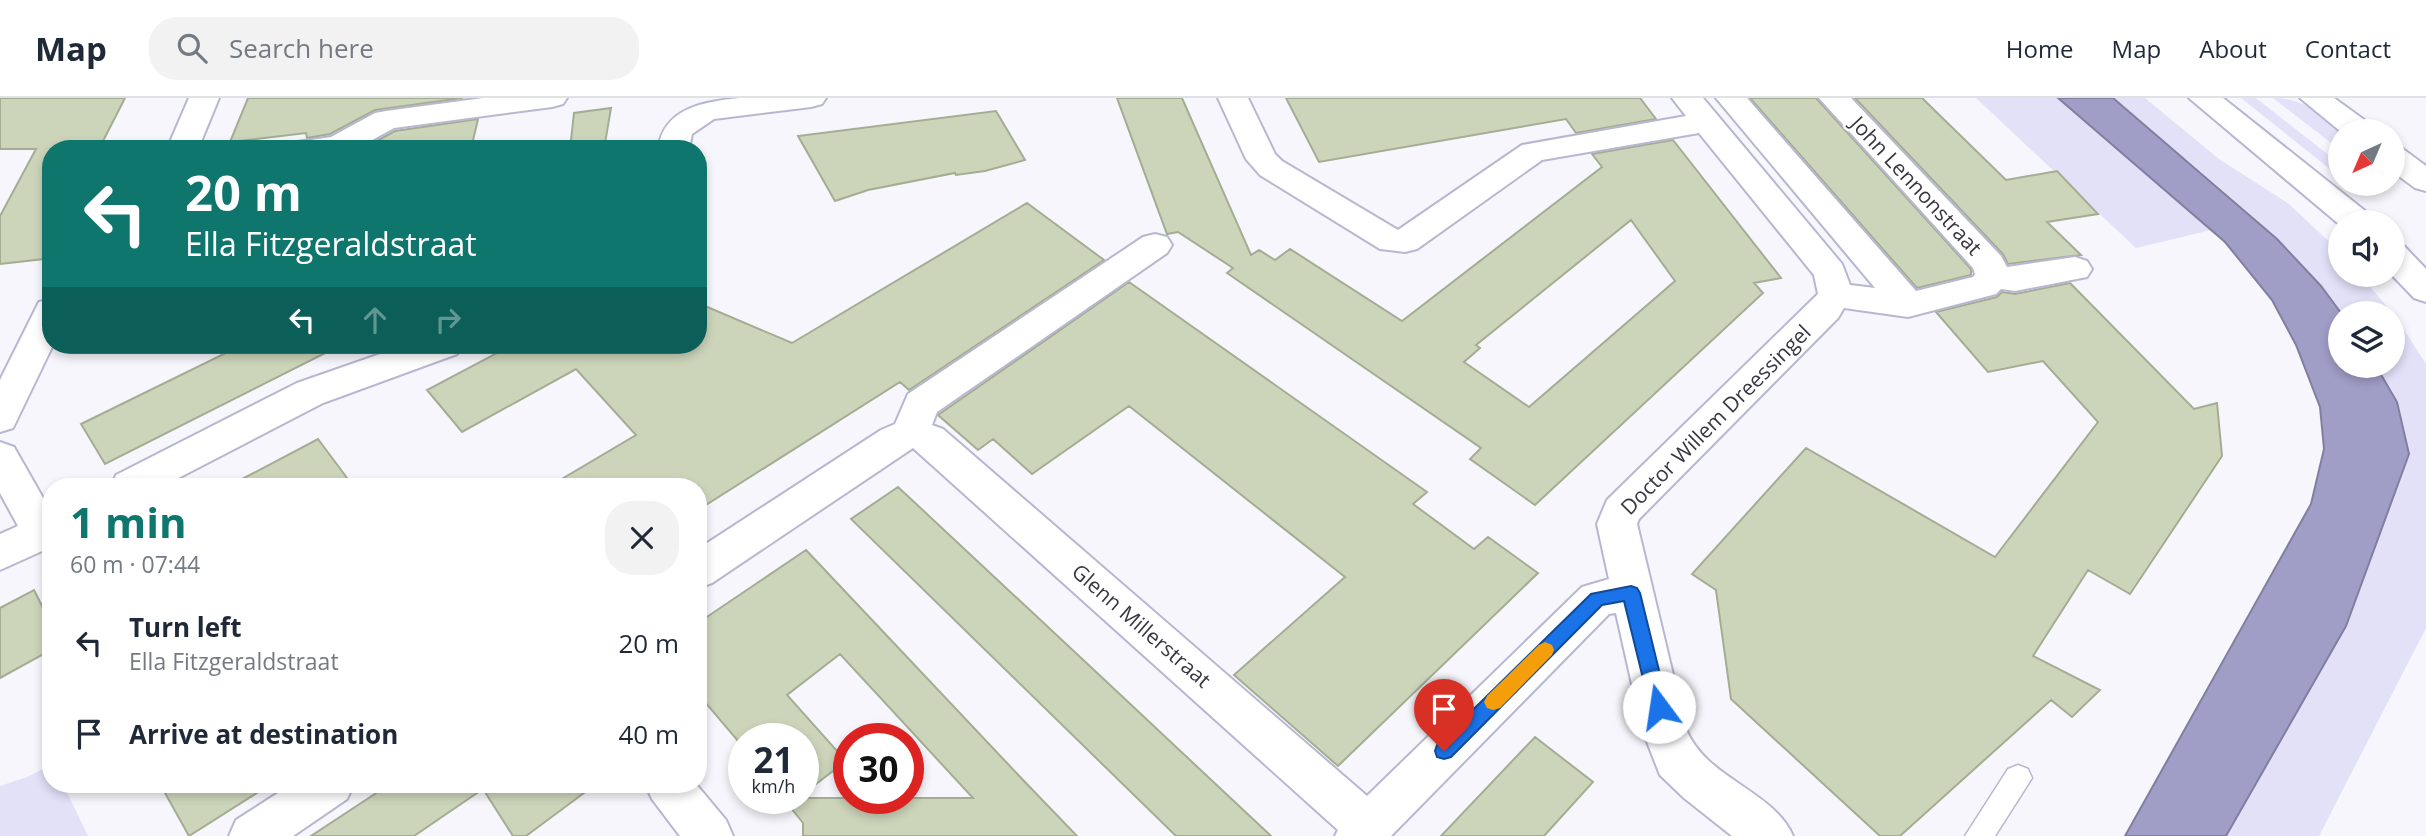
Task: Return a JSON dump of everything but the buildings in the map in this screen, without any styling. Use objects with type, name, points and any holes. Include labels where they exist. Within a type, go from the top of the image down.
[{"type":"street","points":[[186,140],[204,98]]},
{"type":"street","points":[[349,140],[386,120],[552,98]]},
{"type":"street","points":[[676,140],[678,131],[696,116],[708,111],[811,98]]},
{"type":"street","points":[[1233,98],[1262,159],[1271,168],[1392,241],[1405,241],[1533,152],[1697,110],[1830,272],[1835,295],[1908,305],[1984,286],[1993,277],[2015,279],[2075,269]]},
{"type":"street","points":[[1731,98],[1908,305]]},
{"type":"street","name":"John Lennonstraat","points":[[1834,98],[1989,264],[1993,277]]},
{"type":"street","points":[[2204,98],[2342,210]]},
{"type":"street","points":[[2233,98],[2328,173]]},
{"type":"street","points":[[2315,98],[2343,119]]},
{"type":"street","points":[[2405,166],[2426,181]]},
{"type":"street","points":[[2357,196],[2373,210]]},
{"type":"street","points":[[2405,236],[2426,254]]},
{"type":"street","points":[[707,565],[894,440],[911,433],[921,404],[1155,245]]},
{"type":"street","points":[[2405,268],[2426,290]]},
{"type":"street","name":"Doctor Willem Dreessingel","points":[[1769,836],[1700,783],[1676,760],[1664,729],[1617,524],[1621,510],[1826,309],[1835,295]]},
{"type":"street","points":[[0,418],[42,330]]},
{"type":"street","points":[[145,478],[310,393],[419,354]]},
{"type":"street","name":"Glenn Millerstraat","points":[[911,433],[930,439],[1363,831]]},
{"type":"street","points":[[0,457],[42,524]]},
{"type":"street","points":[[0,554],[42,532]]},
{"type":"street","points":[[1363,831],[1597,599],[1631,593]]},
{"type":"street","points":[[253,836],[318,793]]},
{"type":"street","points":[[675,793],[709,836]]},
{"type":"lane","points":[[1979,836],[2018,778]]},
{"type":"shaded area","points":[[1976,98],[2058,98],[2211,230],[2136,248]]},
{"type":"shaded area","points":[[2113,98],[2145,98],[2219,159],[2289,204],[2328,241],[2328,287],[2370,287],[2382,301],[2331,301],[2263,226]]},
{"type":"shaded area","points":[[2241,98],[2256,98],[2328,155],[2328,167]]},
{"type":"shaded area","points":[[2273,98],[2302,104],[2328,120],[2328,141]]},
{"type":"shaded area","points":[[2405,331],[2426,364],[2426,628],[2319,836],[2226,836],[2346,626],[2409,454],[2397,402],[2383,378],[2405,378]]},
{"type":"shaded area","points":[[42,770],[42,793],[67,793],[88,836],[0,836],[0,786]]},
{"type":"water","points":[[2058,98],[2113,98],[2277,239],[2332,301],[2328,301],[2328,378],[2383,378],[2397,402],[2409,454],[2346,626],[2226,836],[2125,836],[2311,504],[2324,449],[2320,407],[2296,345],[2272,300],[2225,242]]},
{"type":"slow traffic","points":[[1493,702],[1545,650]]},
{"type":"route","points":[[1444,751],[1597,599],[1631,593],[1659,707]]}]
